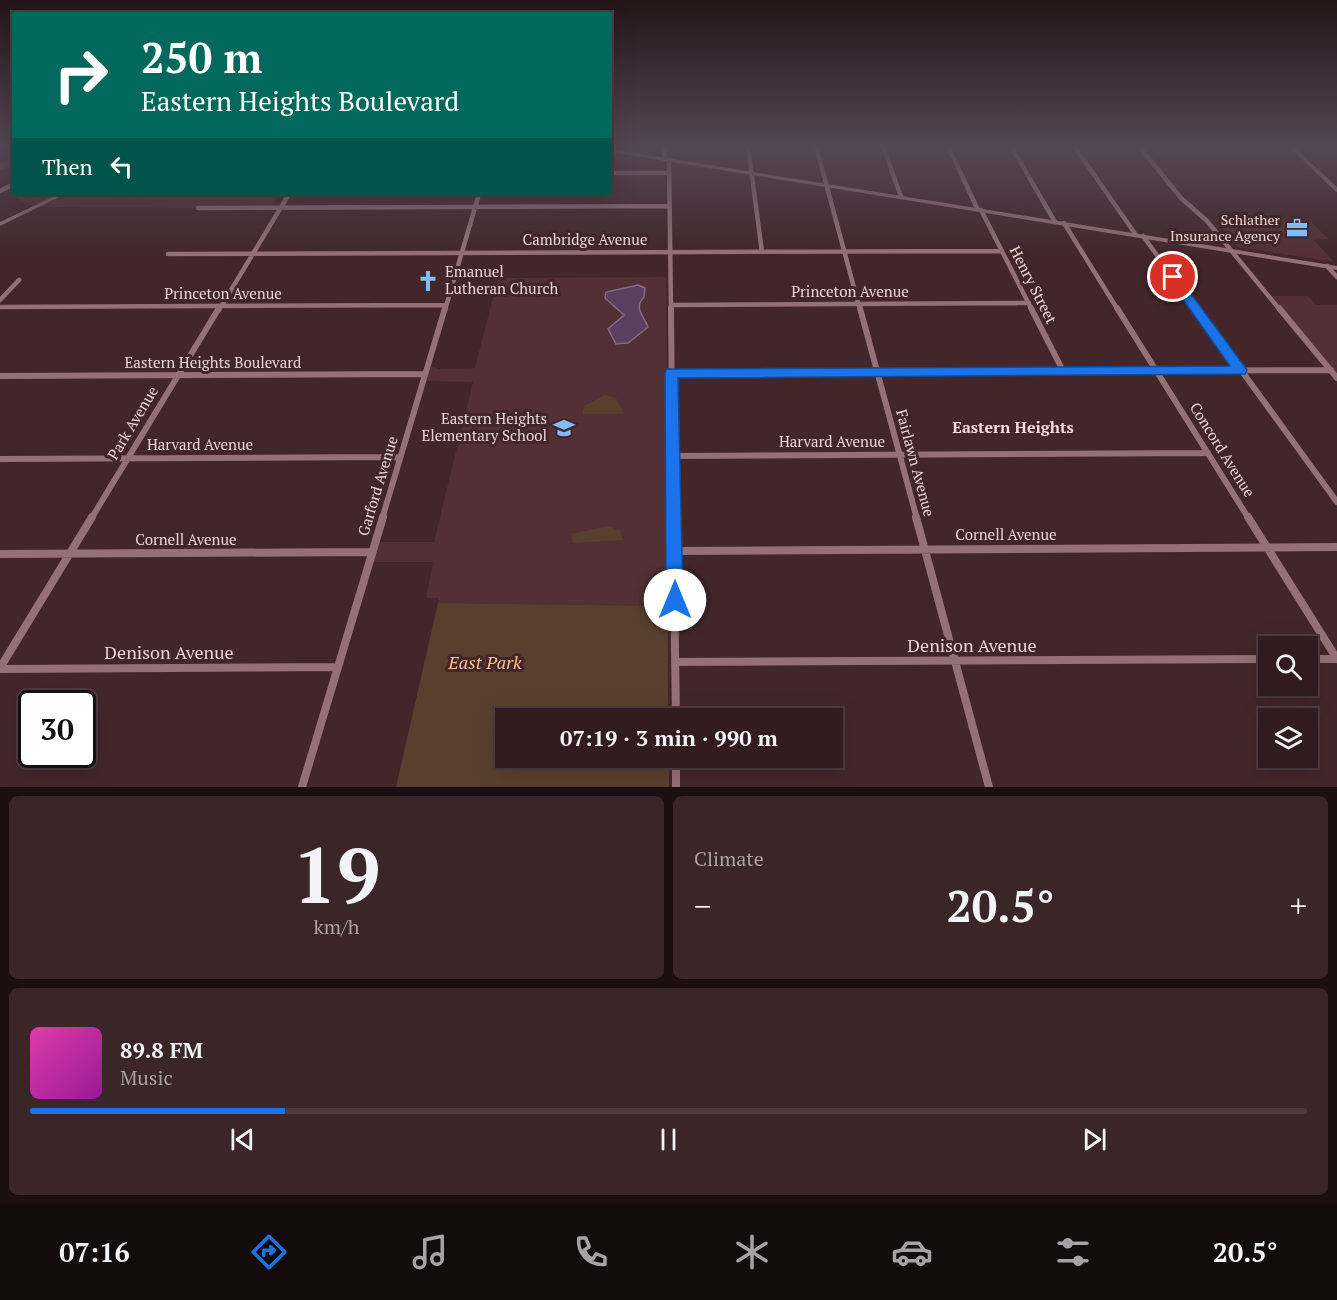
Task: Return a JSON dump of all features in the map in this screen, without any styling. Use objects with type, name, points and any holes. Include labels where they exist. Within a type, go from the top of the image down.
[{"type":"street","points":[[669,183],[676,708]]},
{"type":"street","points":[[751,183],[762,252]]},
{"type":"street","points":[[811,183],[1337,268]]},
{"type":"street","points":[[896,183],[901,197]]},
{"type":"street","name":"Henry Street","points":[[966,183],[1063,371]]},
{"type":"street","points":[[1032,183],[1055,222]]},
{"type":"street","points":[[1101,183],[1337,502]]},
{"type":"street","points":[[1169,183],[1181,198],[1207,221],[1337,378]]},
{"type":"street","name":"Fairlawn Avenue","points":[[825,185],[989,787]]},
{"type":"street","points":[[0,191],[10,186]]},
{"type":"street","points":[[0,224],[60,195]]},
{"type":"street","name":"Park Avenue","points":[[0,668],[288,195]]},
{"type":"street","name":"Garford Avenue","points":[[302,787],[479,195]]},
{"type":"street","points":[[198,208],[669,206]]},
{"type":"street","name":"Concord Avenue","points":[[1064,224],[1337,659]]},
{"type":"street","name":"Cambridge Avenue","points":[[168,254],[1002,251]]},
{"type":"street","points":[[1327,266],[1337,277]]},
{"type":"street","points":[[0,300],[19,280]]},
{"type":"street","name":"Princeton Avenue","points":[[671,305],[1029,303]]},
{"type":"street","name":"Princeton Avenue","points":[[0,307],[446,306]]},
{"type":"street","points":[[672,373],[1331,370]]},
{"type":"street","name":"Eastern Heights Boulevard","points":[[0,376],[425,374]]},
{"type":"street","name":"Harvard Avenue","points":[[672,456],[1208,453]]},
{"type":"street","name":"Harvard Avenue","points":[[0,459],[400,457]]},
{"type":"street","name":"Cornell Avenue","points":[[674,551],[1337,547]]},
{"type":"street","name":"Cornell Avenue","points":[[0,555],[372,552]]},
{"type":"street","name":"Denison Avenue","points":[[675,662],[1258,659]]},
{"type":"street","points":[[1318,659],[1337,659]]},
{"type":"street","name":"Denison Avenue","points":[[0,668],[338,667]]},
{"type":"street","points":[[676,768],[676,787]]},
{"type":"shaded area","points":[[24,195],[277,195],[272,205],[203,205],[197,208],[44,207],[32,206],[16,198]]},
{"type":"shaded area","points":[[1217,221],[1310,221],[1329,239],[1314,240],[1334,262],[1238,247],[1231,242]]},
{"type":"shaded area","name":"Eastern Heights Elementary School","points":[[666,277],[668,606],[438,603],[439,598],[426,598],[433,562],[373,562],[379,542],[434,542],[473,382],[426,381],[431,366],[439,369],[475,368],[498,278]]},
{"type":"shaded area","points":[[638,285],[645,288],[639,308],[648,327],[628,343],[616,344],[608,329],[624,315],[605,298],[606,292]]},
{"type":"shaded area","points":[[1272,296],[1308,296],[1316,305],[1337,305],[1337,373]]},
{"type":"green space","points":[[605,395],[616,398],[624,414],[583,414],[584,406]]},
{"type":"green space","points":[[609,526],[620,531],[623,540],[573,543],[571,534]]},
{"type":"green space","name":"East Park","points":[[438,603],[668,606],[668,708],[495,708],[495,768],[669,768],[669,787],[396,787]]},
{"type":"place","name":"Schlather Insurance Agency","points":[[1297,228]]},
{"type":"place","name":"Emanuel Lutheran Church","points":[[428,281]]},
{"type":"place","name":"Eastern Heights Elementary School","points":[[564,428]]},
{"type":"district","name":"Eastern Heights","points":[[1013,427]]},
{"type":"route","points":[[675,600],[672,373],[1241,370],[1173,277]]}]
